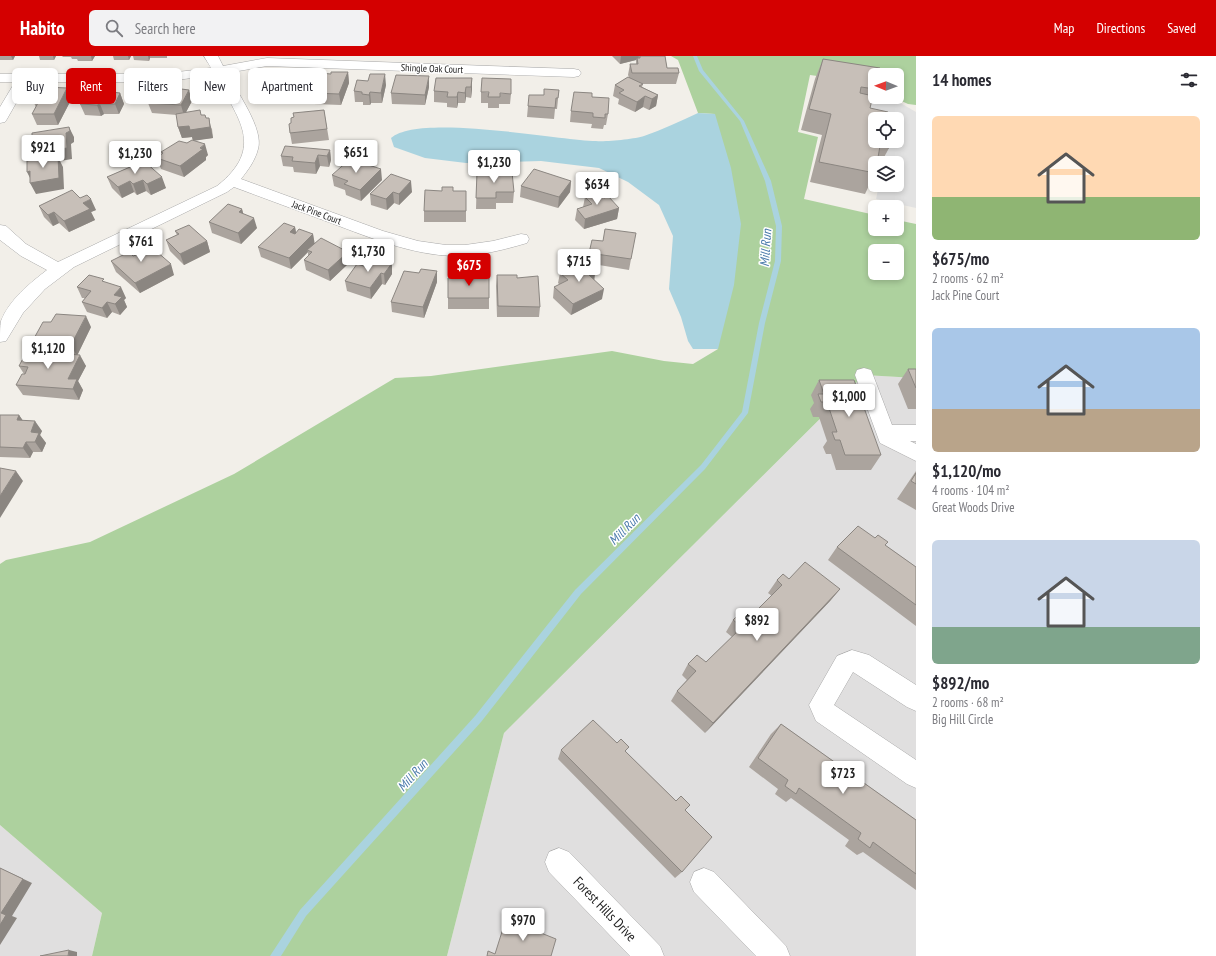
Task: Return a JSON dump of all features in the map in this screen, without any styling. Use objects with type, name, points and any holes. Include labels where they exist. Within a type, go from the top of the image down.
[{"type":"street","points":[[211,56],[217,68]]},
{"type":"street","name":"Shingle Oak Court","points":[[229,68],[256,63],[274,62],[574,73]]},
{"type":"street","name":"Shingle Oak Court","points":[[58,78],[161,78],[190,74]]},
{"type":"street","name":"Shingle Oak Court","points":[[0,78],[12,78]]},
{"type":"street","points":[[0,120],[12,99]]},
{"type":"street","points":[[0,336],[17,309],[39,285],[59,269],[79,257],[222,189],[232,180],[241,170],[252,149],[250,128],[237,104]]},
{"type":"street","name":"Jack Pine Court","points":[[232,180],[379,235],[421,247],[448,250],[476,250],[499,246],[521,239]]},
{"type":"street","points":[[0,230],[7,239],[19,248],[59,269]]},
{"type":"street","points":[[864,375],[887,438],[916,453]]},
{"type":"street","points":[[886,433],[916,433]]},
{"type":"street","points":[[916,698],[861,663],[852,661],[845,664],[821,704],[824,713],[916,775]]},
{"type":"street","name":"Forest Hills Drive","points":[[559,862],[650,956]]},
{"type":"street","points":[[704,882],[776,956]]},
{"type":"shaded area","points":[[870,104],[902,104],[916,112],[916,208],[904,205],[904,200],[876,199],[878,192],[904,192],[904,156],[885,156],[887,148],[904,148],[904,112],[870,112]]},
{"type":"shaded area","points":[[864,375],[916,378],[916,956],[447,956],[504,733]]},
{"type":"shaded area","points":[[0,825],[102,913],[92,956],[0,956]]},
{"type":"green space","points":[[671,56],[916,56],[916,105],[904,102],[904,68],[868,68],[868,79],[862,82],[810,75],[798,132],[818,137],[804,199],[868,213],[868,236],[904,236],[904,221],[916,224],[916,378],[864,375],[504,733],[447,956],[92,956],[102,913],[0,825],[0,564],[6,560],[90,542],[234,474],[395,378],[431,376],[612,351],[664,361],[693,364],[718,349],[715,114],[698,113],[678,60]]},
{"type":"water","points":[[698,113],[715,114],[731,168],[741,224],[734,285],[718,349],[693,349],[688,341],[681,317],[669,289],[673,236],[659,205],[628,182],[599,168],[541,161],[466,163],[425,158],[394,147],[391,138],[406,131],[429,128],[457,128],[577,140],[613,141],[644,136]]},
{"type":"building","points":[[640,56],[665,56],[667,68],[678,68],[679,73],[632,73],[630,64],[638,64],[637,58],[640,58]]},
{"type":"building","points":[[823,59],[880,68],[868,68],[868,88],[861,87],[860,93],[868,95],[868,104],[871,104],[870,108],[888,112],[868,112],[868,148],[880,148],[878,156],[868,156],[868,172],[819,162],[831,114],[809,109]]},
{"type":"building","points":[[331,72],[348,72],[339,94],[327,94],[327,74],[331,74]]},
{"type":"building","points":[[370,74],[385,74],[381,93],[370,92],[369,95],[354,91],[357,80],[368,81]]},
{"type":"building","points":[[396,75],[429,76],[425,95],[391,93]]},
{"type":"building","points":[[628,77],[643,84],[639,86],[658,95],[652,99],[645,96],[637,102],[619,93],[624,90],[615,85]]},
{"type":"building","points":[[436,78],[472,78],[471,87],[466,87],[465,93],[458,92],[457,97],[447,97],[448,92],[434,91]]},
{"type":"building","points":[[482,78],[511,79],[511,94],[500,93],[500,97],[488,97],[489,92],[481,92]]},
{"type":"building","points":[[58,88],[66,88],[54,114],[32,114],[37,104],[58,104]]},
{"type":"building","points":[[182,89],[189,90],[182,103]]},
{"type":"building","points":[[544,89],[559,90],[555,108],[528,106],[529,95],[544,95]]},
{"type":"building","points":[[574,92],[592,93],[592,97],[609,98],[608,114],[605,114],[605,118],[593,117],[593,113],[571,111]]},
{"type":"building","points":[[116,93],[120,93],[116,102]]},
{"type":"building","points":[[200,110],[201,115],[205,115],[206,118],[209,118],[210,127],[190,130],[189,126],[178,127],[176,114]]},
{"type":"building","points":[[324,110],[327,129],[290,133],[289,124],[291,123],[291,118],[294,117],[293,113]]},
{"type":"building","points":[[69,127],[70,131],[66,133],[67,148],[29,154],[29,145],[32,145],[32,133]]},
{"type":"building","points":[[192,140],[205,144],[200,148],[203,149],[180,166],[157,158],[163,153],[161,152],[179,141],[187,143]]},
{"type":"building","points":[[285,146],[330,150],[327,156],[318,155],[315,163],[292,161],[293,157],[281,156]]},
{"type":"building","points":[[58,156],[59,178],[30,183],[30,171],[27,172],[27,161]]},
{"type":"building","points":[[350,159],[381,169],[360,190],[344,184],[348,181],[332,175]]},
{"type":"building","points":[[144,161],[162,177],[147,184],[143,180],[133,184],[130,181],[118,187],[107,177]]},
{"type":"building","points":[[534,169],[571,181],[559,197],[521,186]]},
{"type":"building","points":[[512,172],[514,192],[496,192],[496,198],[476,198],[477,173]]},
{"type":"building","points":[[391,174],[411,181],[399,194],[393,192],[386,199],[370,194]]},
{"type":"building","points":[[442,187],[453,187],[453,191],[466,191],[466,211],[424,211],[425,190],[442,191]]},
{"type":"building","points":[[72,190],[80,198],[87,195],[91,199],[83,203],[90,209],[64,221],[54,212],[48,215],[39,206]]},
{"type":"building","points":[[599,192],[604,198],[608,196],[619,208],[585,219],[577,209],[592,204],[585,197]]},
{"type":"building","points":[[228,204],[242,209],[239,212],[254,218],[238,233],[209,222]]},
{"type":"building","points":[[284,223],[295,227],[290,232],[295,234],[299,229],[313,234],[289,258],[258,247]]},
{"type":"building","points":[[189,225],[207,241],[180,254],[166,240],[179,234],[175,231]]},
{"type":"building","points":[[605,229],[636,233],[631,259],[589,253],[592,240],[603,241]]},
{"type":"building","points":[[321,238],[348,252],[328,270],[304,260],[312,252],[307,250]]},
{"type":"building","points":[[148,244],[171,264],[135,283],[111,261],[129,252],[133,256],[139,254],[136,250]]},
{"type":"building","points":[[374,258],[392,263],[384,274],[381,273],[370,288],[345,281],[357,264],[367,267]]},
{"type":"building","points":[[583,261],[595,272],[589,275],[604,289],[573,304],[554,287],[568,280],[560,273]]},
{"type":"building","points":[[421,269],[437,271],[423,307],[391,302],[404,271],[419,273]]},
{"type":"building","points":[[89,275],[104,279],[102,281],[121,287],[114,295],[122,297],[115,304],[107,302],[102,308],[82,302],[91,291],[77,287]]},
{"type":"building","points":[[470,275],[489,275],[489,298],[448,298],[448,278],[470,278]]},
{"type":"building","points":[[497,275],[517,275],[517,278],[538,276],[540,307],[498,306]]},
{"type":"building","points":[[56,314],[86,316],[71,345],[32,342],[43,322],[51,322]]},
{"type":"building","points":[[27,351],[80,355],[68,379],[77,379],[73,389],[16,385],[22,374],[25,374],[28,367],[19,366]]},
{"type":"building","points":[[908,369],[916,369],[916,388]]},
{"type":"building","points":[[819,380],[854,380],[881,455],[845,455],[840,440],[835,440],[832,432],[837,432],[827,402],[821,402],[818,394],[824,394]]},
{"type":"building","points":[[0,415],[19,415],[17,420],[35,421],[31,432],[39,433],[35,442],[26,442],[23,448],[0,447]]},
{"type":"building","points":[[0,468],[16,471],[0,496]]},
{"type":"building","points":[[916,473],[916,484],[911,481]]},
{"type":"building","points":[[858,526],[875,538],[878,535],[888,542],[885,545],[916,567],[916,605],[837,547]]},
{"type":"building","points":[[805,562],[840,589],[713,723],[677,691],[696,671],[688,664],[697,655],[706,662],[742,627],[733,620],[741,612],[749,618],[782,585],[777,580],[783,574],[789,579]]},
{"type":"building","points":[[593,720],[617,743],[621,739],[629,747],[625,751],[676,801],[681,796],[690,805],[685,810],[712,837],[682,872],[561,750]]},
{"type":"building","points":[[781,724],[916,820],[916,874],[873,842],[870,848],[858,839],[861,833],[799,788],[796,794],[785,786],[788,780],[758,758]]},
{"type":"building","points":[[0,868],[23,879],[1,913],[6,915],[0,925]]},
{"type":"building","points":[[506,919],[556,939],[551,956],[487,956],[488,951],[495,954]]},
{"type":"building","points":[[69,950],[68,956],[40,956]]},
{"type":"waterway","name":"Mill Run","points":[[275,956],[303,913],[478,719],[578,592],[703,467],[745,413],[762,323],[778,261],[779,226],[768,181],[742,121],[701,70],[695,56]]}]
